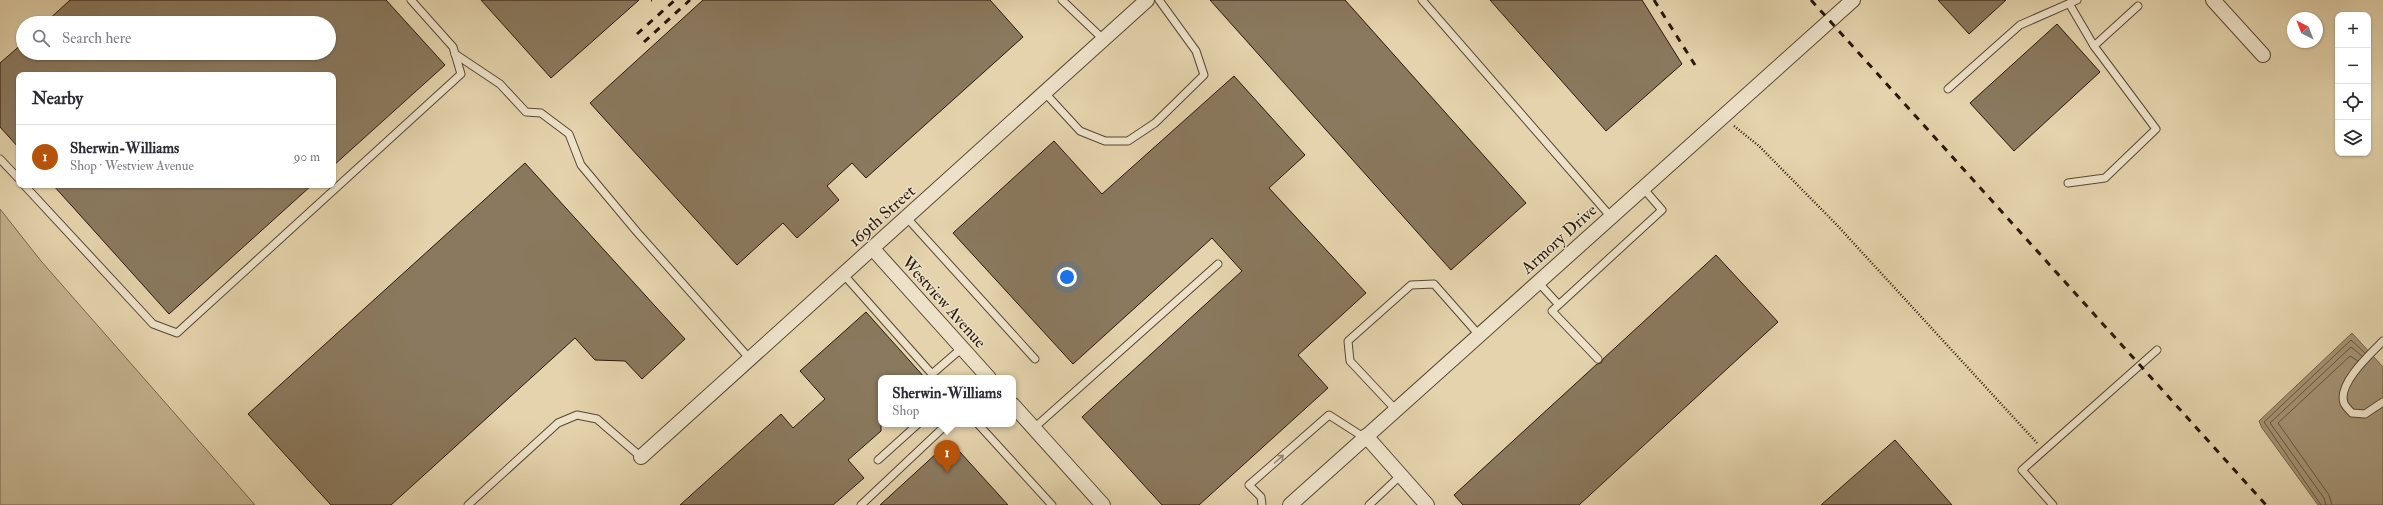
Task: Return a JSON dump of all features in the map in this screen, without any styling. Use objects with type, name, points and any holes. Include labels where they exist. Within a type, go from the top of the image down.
[{"type":"street","name":"169th Street","points":[[641,457],[1103,40],[1150,0]]},
{"type":"street","name":"Armory Drive","points":[[1290,505],[1853,0]]},
{"type":"street","points":[[2213,0],[2263,55]]},
{"type":"street","name":"Westview Avenue","points":[[873,249],[986,375]]},
{"type":"street","points":[[1016,408],[1103,505]]},
{"type":"street","points":[[1366,437],[1427,505]]},
{"type":"lane","points":[[27,188],[153,324],[177,333],[461,74],[453,47],[411,0]]},
{"type":"lane","points":[[1062,0],[1103,40]]},
{"type":"lane","points":[[1044,93],[1080,131],[1105,141],[1128,141],[1155,123],[1204,75],[1196,50],[1150,0]]},
{"type":"lane","points":[[1422,0],[1611,216]]},
{"type":"lane","points":[[1948,89],[2020,25],[2070,5],[2077,0]]},
{"type":"lane","points":[[2068,183],[2105,178],[2156,129],[2094,46],[2070,5]]},
{"type":"lane","points":[[2094,46],[2138,6]]},
{"type":"lane","points":[[456,54],[500,84],[526,112],[541,113],[569,134],[581,165],[637,232],[750,359]]},
{"type":"lane","points":[[0,159],[16,176]]},
{"type":"lane","points":[[1598,359],[1552,311],[1662,210],[1643,188]]},
{"type":"lane","points":[[907,218],[1035,360]]},
{"type":"lane","points":[[1034,428],[1218,264]]},
{"type":"lane","points":[[844,275],[932,375]]},
{"type":"lane","points":[[1538,282],[1558,304]]},
{"type":"lane","points":[[1396,410],[1350,361],[1348,340],[1411,285],[1434,284],[1479,335]]},
{"type":"lane","points":[[2383,342],[2364,359],[2344,388],[2344,402],[2352,413],[2365,414],[2383,402]]},
{"type":"lane","points":[[934,375],[962,348]]},
{"type":"lane","points":[[2053,505],[2022,470],[2157,350]]},
{"type":"lane","points":[[468,505],[558,423],[577,415],[597,419],[641,457]]},
{"type":"lane","points":[[1262,505],[1261,497],[1250,485],[1329,415],[1366,437]]},
{"type":"lane","points":[[878,460],[915,427]]},
{"type":"lane","points":[[861,505],[944,427]]},
{"type":"lane","points":[[981,427],[1052,505]]},
{"type":"lane","points":[[1369,505],[1401,475]]},
{"type":"path","points":[[1722,117],[1759,146],[1780,166],[2044,450]]},
{"type":"shaded area","points":[[0,209],[41,261],[255,505],[0,505]]},
{"type":"water","points":[[2352,333],[2383,367],[2383,505],[2318,505],[2262,428],[2259,421]]},
{"type":"building","points":[[70,0],[386,0],[445,65],[336,163],[336,72],[16,72],[16,145],[0,127],[0,63],[16,49],[16,60],[336,60],[336,16],[53,16]]},
{"type":"building","points":[[481,0],[639,0],[551,78]]},
{"type":"building","points":[[703,0],[990,0],[1023,37],[866,178],[852,163],[827,186],[839,200],[797,238],[783,223],[737,265],[590,103]]},
{"type":"building","points":[[1210,0],[1345,0],[1526,203],[1451,270]]},
{"type":"building","points":[[1490,0],[1642,0],[1682,64],[1606,131]]},
{"type":"building","points":[[1938,0],[2006,0],[1969,34]]},
{"type":"building","points":[[2057,24],[2100,72],[2014,151],[1970,103]]},
{"type":"building","points":[[1234,76],[1305,155],[1269,188],[1366,293],[1298,355],[1328,388],[1199,505],[1162,505],[1082,417],[1242,271],[1212,238],[1073,364],[953,233],[1054,141],[1102,194]]},
{"type":"building","points":[[525,163],[685,339],[642,379],[625,361],[595,360],[575,338],[391,505],[331,505],[248,414]]},
{"type":"building","points":[[56,188],[309,188],[169,314]]},
{"type":"building","points":[[1716,255],[1778,322],[1579,505],[1463,505],[1454,495],[1597,364],[1601,363],[1603,359]]},
{"type":"building","points":[[866,312],[922,375],[878,375],[878,427],[881,427],[881,431],[848,460],[864,478],[833,505],[680,505],[781,414],[793,428],[825,399],[800,371]]},
{"type":"building","points":[[1895,440],[1952,505],[1821,505]]},
{"type":"building","points":[[950,441],[1008,505],[880,505]]},
{"type":"railway","points":[[637,34],[675,0]]},
{"type":"railway","points":[[644,42],[690,0]]},
{"type":"railway","points":[[1654,0],[1695,65]]},
{"type":"railway","points":[[1811,0],[2266,505]]},
{"type":"place","name":"Sherwin-Williams","points":[[947,473]]}]
